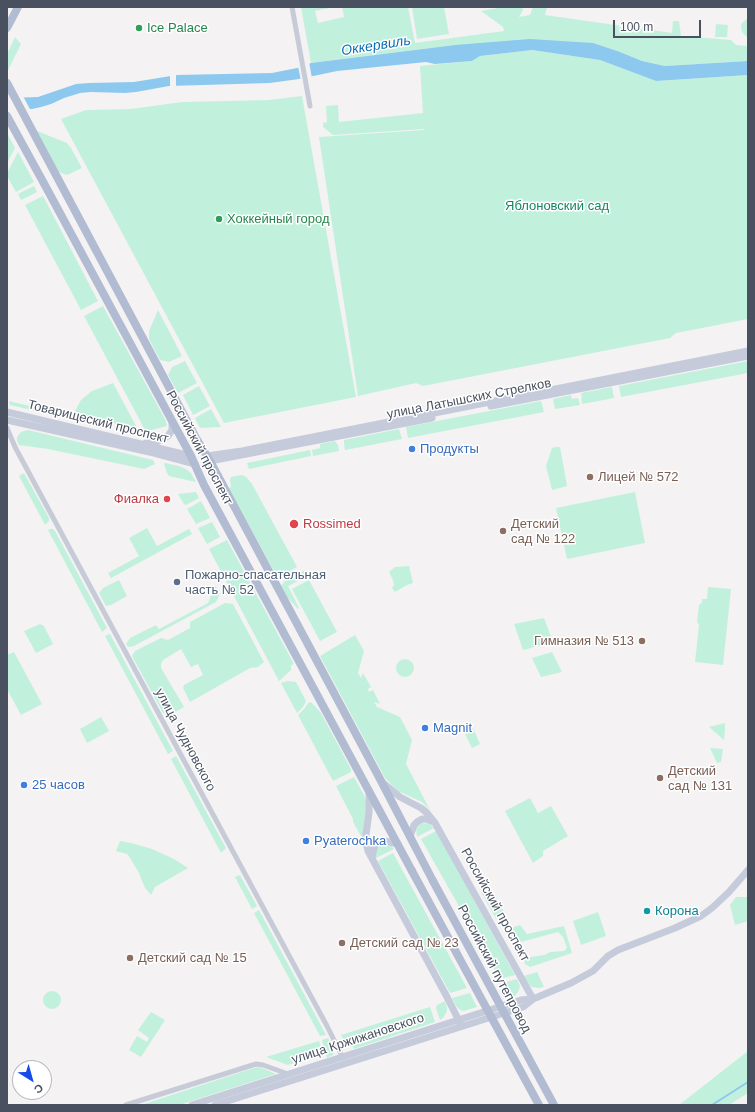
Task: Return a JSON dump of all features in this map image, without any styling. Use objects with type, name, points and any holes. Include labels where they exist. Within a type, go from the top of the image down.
[{"type":"main road","points":[[7,28],[18,7]]},
{"type":"main road","name":"Российский проспект","points":[[9,86],[412,841]]},
{"type":"main road","name":"Российский проспект","points":[[8,116],[172,421],[204,485],[400,848]]},
{"type":"main road","name":"Товарищеский проспект","points":[[190,456],[208,459]]},
{"type":"main road","name":"улица Латышских Стрелков","points":[[194,464],[208,459]]},
{"type":"main road","name":"Российский путепровод","points":[[412,841],[554,1105]]},
{"type":"main road","name":"Российский путепровод","points":[[400,848],[539,1105]]},
{"type":"street","points":[[292,7],[310,106]]},
{"type":"street","name":"улица Латышских Стрелков","points":[[208,459],[748,351]]},
{"type":"street","name":"улица Латышских Стрелков","points":[[208,459],[748,356]]},
{"type":"street","name":"Товарищеский проспект","points":[[7,416],[190,456]]},
{"type":"street","name":"Товарищеский проспект","points":[[7,416],[194,464]]},
{"type":"street","points":[[140,444],[164,439],[172,430],[172,421]]},
{"type":"street","name":"улица Чудновского","points":[[7,428],[15,447],[344,1060]]},
{"type":"street","name":"Российский проспект","points":[[381,782],[400,797],[421,808],[436,823],[533,999]]},
{"type":"street","name":"Российский проспект","points":[[368,789],[369,813],[366,834],[368,851],[460,1023]]},
{"type":"street","points":[[412,841],[414,825],[417,822],[422,819],[426,819],[436,823]]},
{"type":"street","points":[[372,858],[374,848],[376,844],[380,842],[385,841],[400,848]]},
{"type":"street","name":"улица Кржижановского","points":[[192,1105],[256,1088],[460,1023],[521,1000],[533,999],[571,984],[593,971],[608,956],[618,950],[675,928],[701,916],[729,892],[748,870]]},
{"type":"street","name":"улица Кржижановского","points":[[215,1105],[288,1074],[344,1060]]},
{"type":"street","points":[[126,1105],[256,1064],[262,1064],[288,1074]]},
{"type":"green space","points":[[301,7],[335,7],[315,11],[318,23],[344,17],[342,7],[408,7],[415,43],[504,31],[503,27],[481,11],[504,7],[522,7],[523,10],[519,17],[530,15],[533,7],[547,7],[545,15],[672,33],[673,21],[679,21],[681,36],[731,40],[736,45],[748,46],[748,61],[665,66],[642,61],[620,52],[455,45],[311,63]]},
{"type":"green space","points":[[412,7],[444,7],[449,34],[417,39]]},
{"type":"green space","points":[[748,18],[747,37],[742,32],[741,26],[742,23]]},
{"type":"green space","points":[[716,24],[728,25],[727,37],[715,37]]},
{"type":"green space","points":[[15,37],[21,44],[8,70],[8,52]]},
{"type":"green space","name":"Яблоновский сад","points":[[532,50],[600,60],[656,81],[748,75],[748,319],[676,333],[670,338],[423,386],[416,383],[358,396],[319,137],[424,129],[333,135],[323,127],[323,123],[327,122],[326,106],[338,105],[339,122],[423,113],[420,66],[472,61],[480,56]]},
{"type":"green space","name":"Хоккейный город","points":[[302,96],[356,397],[224,423],[61,119],[86,110],[131,109],[182,102],[269,100]]},
{"type":"green space","points":[[37,131],[67,143],[82,168],[67,175],[58,171]]},
{"type":"green space","points":[[7,133],[15,148],[7,163]]},
{"type":"green space","points":[[18,152],[34,182],[16,192],[7,176],[7,173]]},
{"type":"green space","points":[[34,186],[37,192],[21,200],[18,194]]},
{"type":"green space","points":[[43,196],[98,301],[81,310],[25,205]]},
{"type":"green space","points":[[103,306],[165,419],[167,426],[148,431],[145,430],[84,316]]},
{"type":"green space","points":[[158,310],[182,356],[169,362],[160,360],[149,339],[149,331]]},
{"type":"green space","points":[[185,361],[197,383],[178,393],[168,375],[172,367]]},
{"type":"green space","points":[[748,361],[748,373],[621,397],[619,386]]},
{"type":"green space","points":[[113,383],[136,426],[133,428],[74,413],[81,400],[92,391]]},
{"type":"green space","points":[[199,386],[210,406],[193,415],[183,395]]},
{"type":"green space","points":[[612,387],[614,398],[582,404],[581,393]]},
{"type":"green space","points":[[571,395],[572,399],[578,398],[580,405],[555,409],[553,399]]},
{"type":"green space","points":[[9,401],[46,410],[44,413],[10,405]]},
{"type":"green space","points":[[541,401],[544,412],[408,438],[406,427]]},
{"type":"green space","points":[[211,409],[221,427],[200,428],[195,418]]},
{"type":"green space","points":[[54,411],[91,421],[90,424],[54,415]]},
{"type":"green space","points":[[399,429],[402,439],[345,450],[344,440]]},
{"type":"green space","points":[[28,430],[153,460],[155,464],[144,469],[48,449],[19,445],[17,437],[21,432]]},
{"type":"green space","points":[[335,441],[338,445],[339,451],[313,456],[312,450],[320,448],[320,444]]},
{"type":"green space","points":[[560,447],[567,486],[552,490],[546,466],[552,448]]},
{"type":"green space","points":[[310,450],[311,456],[249,469],[247,463]]},
{"type":"green space","points":[[164,464],[186,469],[191,473],[196,482],[169,476]]},
{"type":"green space","points":[[24,473],[49,518],[49,521],[45,525],[19,476]]},
{"type":"green space","points":[[242,475],[252,484],[297,567],[281,576],[276,575],[229,488],[231,487],[231,477]]},
{"type":"green space","points":[[196,492],[199,498],[186,505],[178,494]]},
{"type":"green space","points":[[635,492],[645,543],[567,559],[556,508]]},
{"type":"green space","points":[[201,501],[210,518],[196,524],[187,509]]},
{"type":"green space","points":[[212,522],[220,537],[207,544],[198,528]]},
{"type":"green space","points":[[147,528],[157,546],[189,529],[192,534],[111,578],[108,573],[139,556],[129,538]]},
{"type":"green space","points":[[50,529],[55,531],[107,628],[102,632],[48,530]]},
{"type":"green space","points":[[227,540],[294,664],[291,665],[291,670],[279,681],[209,549]]},
{"type":"green space","points":[[409,566],[413,583],[395,592],[392,588],[394,585],[389,572],[395,567]]},
{"type":"green space","points":[[305,570],[308,576],[288,586],[299,608],[298,609],[288,598],[281,586],[285,581]]},
{"type":"green space","points":[[119,580],[127,596],[111,605],[106,606],[99,593],[103,588]]},
{"type":"green space","points":[[309,580],[337,632],[320,641],[292,589]]},
{"type":"green space","points":[[216,586],[219,596],[216,602],[134,646],[128,647],[126,644],[130,638],[156,625],[159,629],[208,603]]},
{"type":"green space","points":[[708,587],[731,589],[723,665],[695,662],[699,625],[697,622],[699,605],[702,603],[702,599],[707,599]]},
{"type":"green space","points":[[225,603],[233,604],[264,662],[258,667],[250,668],[190,702],[183,688],[184,685],[203,675],[198,664],[191,667],[181,649],[163,660],[161,668],[184,707],[172,714],[163,713],[132,656],[135,651],[161,638],[168,640],[190,628],[190,622]]},
{"type":"green space","points":[[544,618],[553,642],[523,650],[514,624]]},
{"type":"green space","points":[[40,624],[44,626],[53,644],[36,653],[24,631]]},
{"type":"green space","points":[[110,634],[173,751],[168,754],[105,636]]},
{"type":"green space","points":[[355,635],[364,651],[358,673],[361,678],[363,673],[371,687],[368,689],[369,692],[373,690],[380,704],[374,702],[377,707],[400,717],[412,740],[406,764],[430,810],[422,802],[398,791],[385,778],[320,656]]},
{"type":"green space","points":[[14,652],[42,704],[21,715],[7,689],[7,655]]},
{"type":"green space","points":[[552,652],[562,672],[541,677],[532,658]]},
{"type":"green space","points":[[405,659],[411,662],[414,668],[411,674],[405,677],[399,674],[396,668],[399,662]]},
{"type":"green space","points":[[288,681],[296,682],[306,701],[297,713],[281,683]]},
{"type":"green space","points":[[311,702],[321,713],[351,769],[351,772],[333,781],[298,715],[308,703]]},
{"type":"green space","points":[[101,717],[109,731],[87,743],[80,729]]},
{"type":"green space","points":[[725,723],[725,729],[724,740],[709,727]]},
{"type":"green space","points":[[473,728],[480,744],[472,748],[464,732]]},
{"type":"green space","points":[[710,748],[723,749],[721,762],[717,763]]},
{"type":"green space","points":[[176,756],[226,848],[221,853],[171,759]]},
{"type":"green space","points":[[354,777],[366,801],[367,809],[363,837],[353,822],[353,819],[336,786]]},
{"type":"green space","points":[[530,798],[538,813],[551,806],[568,836],[543,851],[543,856],[533,863],[505,811]]},
{"type":"green space","points":[[423,823],[430,824],[434,828],[417,837],[416,828]]},
{"type":"green space","points":[[436,831],[515,975],[500,979],[421,839]]},
{"type":"green space","points":[[120,841],[152,849],[174,859],[188,868],[155,887],[151,895],[145,888],[139,873],[127,854],[116,851]]},
{"type":"green space","points":[[385,844],[394,849],[376,858],[377,848]]},
{"type":"green space","points":[[393,853],[467,988],[450,993],[378,861]]},
{"type":"green space","points":[[240,875],[257,906],[252,909],[235,877]]},
{"type":"green space","points":[[481,892],[495,895],[505,914],[496,919]]},
{"type":"green space","points":[[748,895],[748,921],[735,925],[730,905],[736,897],[747,897]]},
{"type":"green space","points":[[259,910],[326,1035],[320,1036],[254,913]]},
{"type":"green space","points":[[598,912],[606,936],[581,945],[573,921]]},
{"type":"green space","points":[[520,925],[527,934],[564,926],[572,953],[530,967],[525,964],[524,958],[544,955],[550,952],[564,951],[567,948],[563,937],[558,932],[521,942],[514,940],[505,930]]},
{"type":"green space","points":[[537,972],[544,987],[532,987],[529,985],[524,976]]},
{"type":"green space","points":[[517,979],[520,986],[519,990],[515,996],[510,998],[502,983]]},
{"type":"green space","points":[[52,991],[58,994],[61,1000],[58,1006],[52,1009],[46,1006],[43,1000],[46,994]]},
{"type":"green space","points":[[470,993],[477,1007],[463,1011],[459,1009],[452,998]]},
{"type":"green space","points":[[445,1001],[447,1011],[440,1020],[436,1008],[437,1005]]},
{"type":"green space","points":[[430,1007],[435,1022],[354,1049],[345,1043],[341,1035]]},
{"type":"green space","points":[[151,1012],[165,1020],[141,1057],[129,1050],[137,1036],[147,1042],[149,1038],[138,1030]]},
{"type":"green space","points":[[328,1038],[334,1052],[333,1055],[327,1058],[322,1040]]},
{"type":"green space","points":[[319,1041],[323,1054],[288,1065],[266,1057]]},
{"type":"green space","points":[[748,1051],[748,1093],[729,1105],[679,1105]]},
{"type":"green space","points":[[257,1067],[276,1074],[179,1105],[141,1105]]},
{"type":"water","points":[[530,39],[593,43],[642,61],[665,66],[748,61],[748,75],[656,81],[600,60],[532,50],[480,56],[472,61],[435,64],[426,62],[337,71],[270,83],[169,86],[125,93],[80,93],[41,107],[32,109],[7,110],[7,98],[38,97],[76,84],[134,82],[177,75],[272,73],[297,68],[311,63],[455,45]]},
{"type":"pier","points":[[309,62],[312,78],[301,81],[298,66]]},
{"type":"pier","points":[[170,74],[176,74],[176,88],[170,88]]},
{"type":"pier","points":[[7,96],[23,96],[31,111],[7,112]]},
{"type":"waterway","points":[[712,1105],[748,1082]]},
{"type":"place","name":"Ice Palace","points":[[139,28]]},
{"type":"place","name":"Хоккейный город","points":[[219,219]]},
{"type":"place","name":"Продукты","points":[[412,449]]},
{"type":"place","name":"Лицей № 572","points":[[590,477]]},
{"type":"place","name":"Фиалка","points":[[167,499]]},
{"type":"place","name":"Rossimed","points":[[294,524]]},
{"type":"place","name":"Детский сад № 122","points":[[503,531]]},
{"type":"place","name":"Пожарно-спасательная часть № 52","points":[[177,582]]},
{"type":"place","name":"Гимназия № 513","points":[[642,641]]},
{"type":"place","name":"Magnit","points":[[425,728]]},
{"type":"place","name":"Детский сад № 131","points":[[660,778]]},
{"type":"place","name":"25 часов","points":[[24,785]]},
{"type":"place","name":"Pyaterochka","points":[[306,841]]},
{"type":"place","name":"Корона","points":[[647,911]]},
{"type":"place","name":"Детский сад № 23","points":[[342,943]]},
{"type":"place","name":"Детский сад № 15","points":[[130,958]]},
{"type":"water label","name":"Оккервиль","points":[[376,46]]}]
